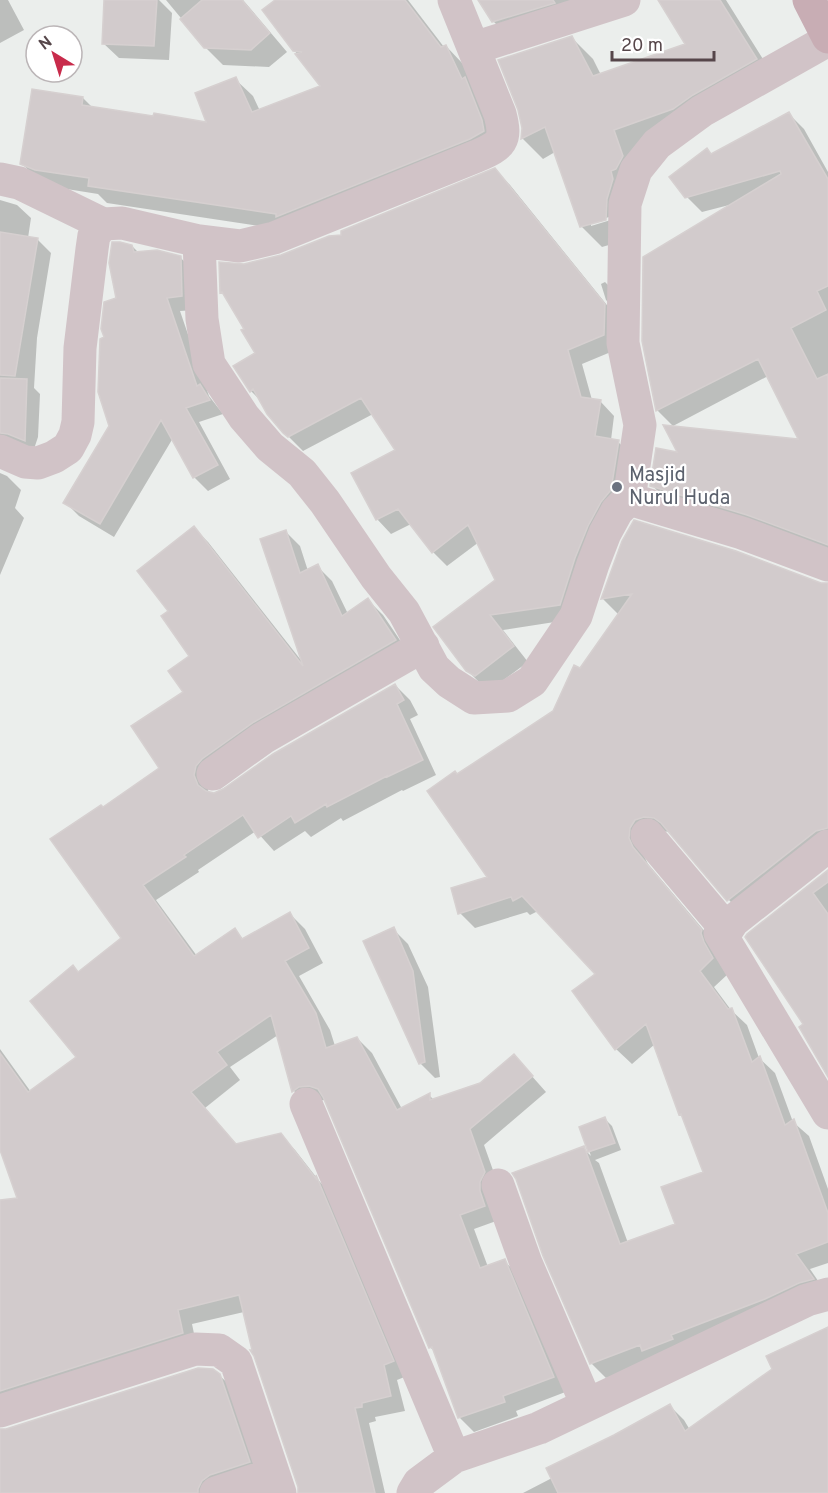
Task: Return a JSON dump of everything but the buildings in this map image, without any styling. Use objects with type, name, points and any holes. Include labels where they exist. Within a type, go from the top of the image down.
[{"type":"main road","points":[[809,0],[828,39]]},
{"type":"street","points":[[0,179],[19,183],[103,224],[122,223],[199,241],[240,246],[274,238],[491,150],[501,141],[504,131],[500,114],[454,0]]},
{"type":"street","points":[[474,48],[624,0]]},
{"type":"street","points":[[199,241],[202,319],[209,364],[244,417],[270,447],[302,473],[325,502],[376,578],[404,612],[434,668],[449,682],[474,698],[508,696],[532,681],[576,616],[605,533],[617,511],[629,499],[640,425],[623,344],[625,204],[636,170],[657,144],[702,111],[828,39]]},
{"type":"street","points":[[0,451],[25,462],[38,463],[68,448],[75,435],[78,422],[80,348],[92,249],[94,235],[103,224]]},
{"type":"street","points":[[629,499],[742,533],[828,565]]},
{"type":"street","points":[[213,774],[262,738],[423,646]]},
{"type":"street","points":[[647,835],[727,930]]},
{"type":"street","points":[[828,846],[733,921],[727,930],[720,933],[828,1113]]},
{"type":"street","points":[[306,1104],[454,1457]]},
{"type":"street","points":[[498,1185],[526,1263],[587,1406]]},
{"type":"street","points":[[413,1493],[419,1483],[454,1457],[539,1428],[807,1300],[828,1294]]},
{"type":"street","points":[[0,1411],[195,1348],[219,1350],[236,1362],[276,1483],[216,1493]]},
{"type":"place","name":"Masjid Nurul Huda","points":[[617,487]]}]
